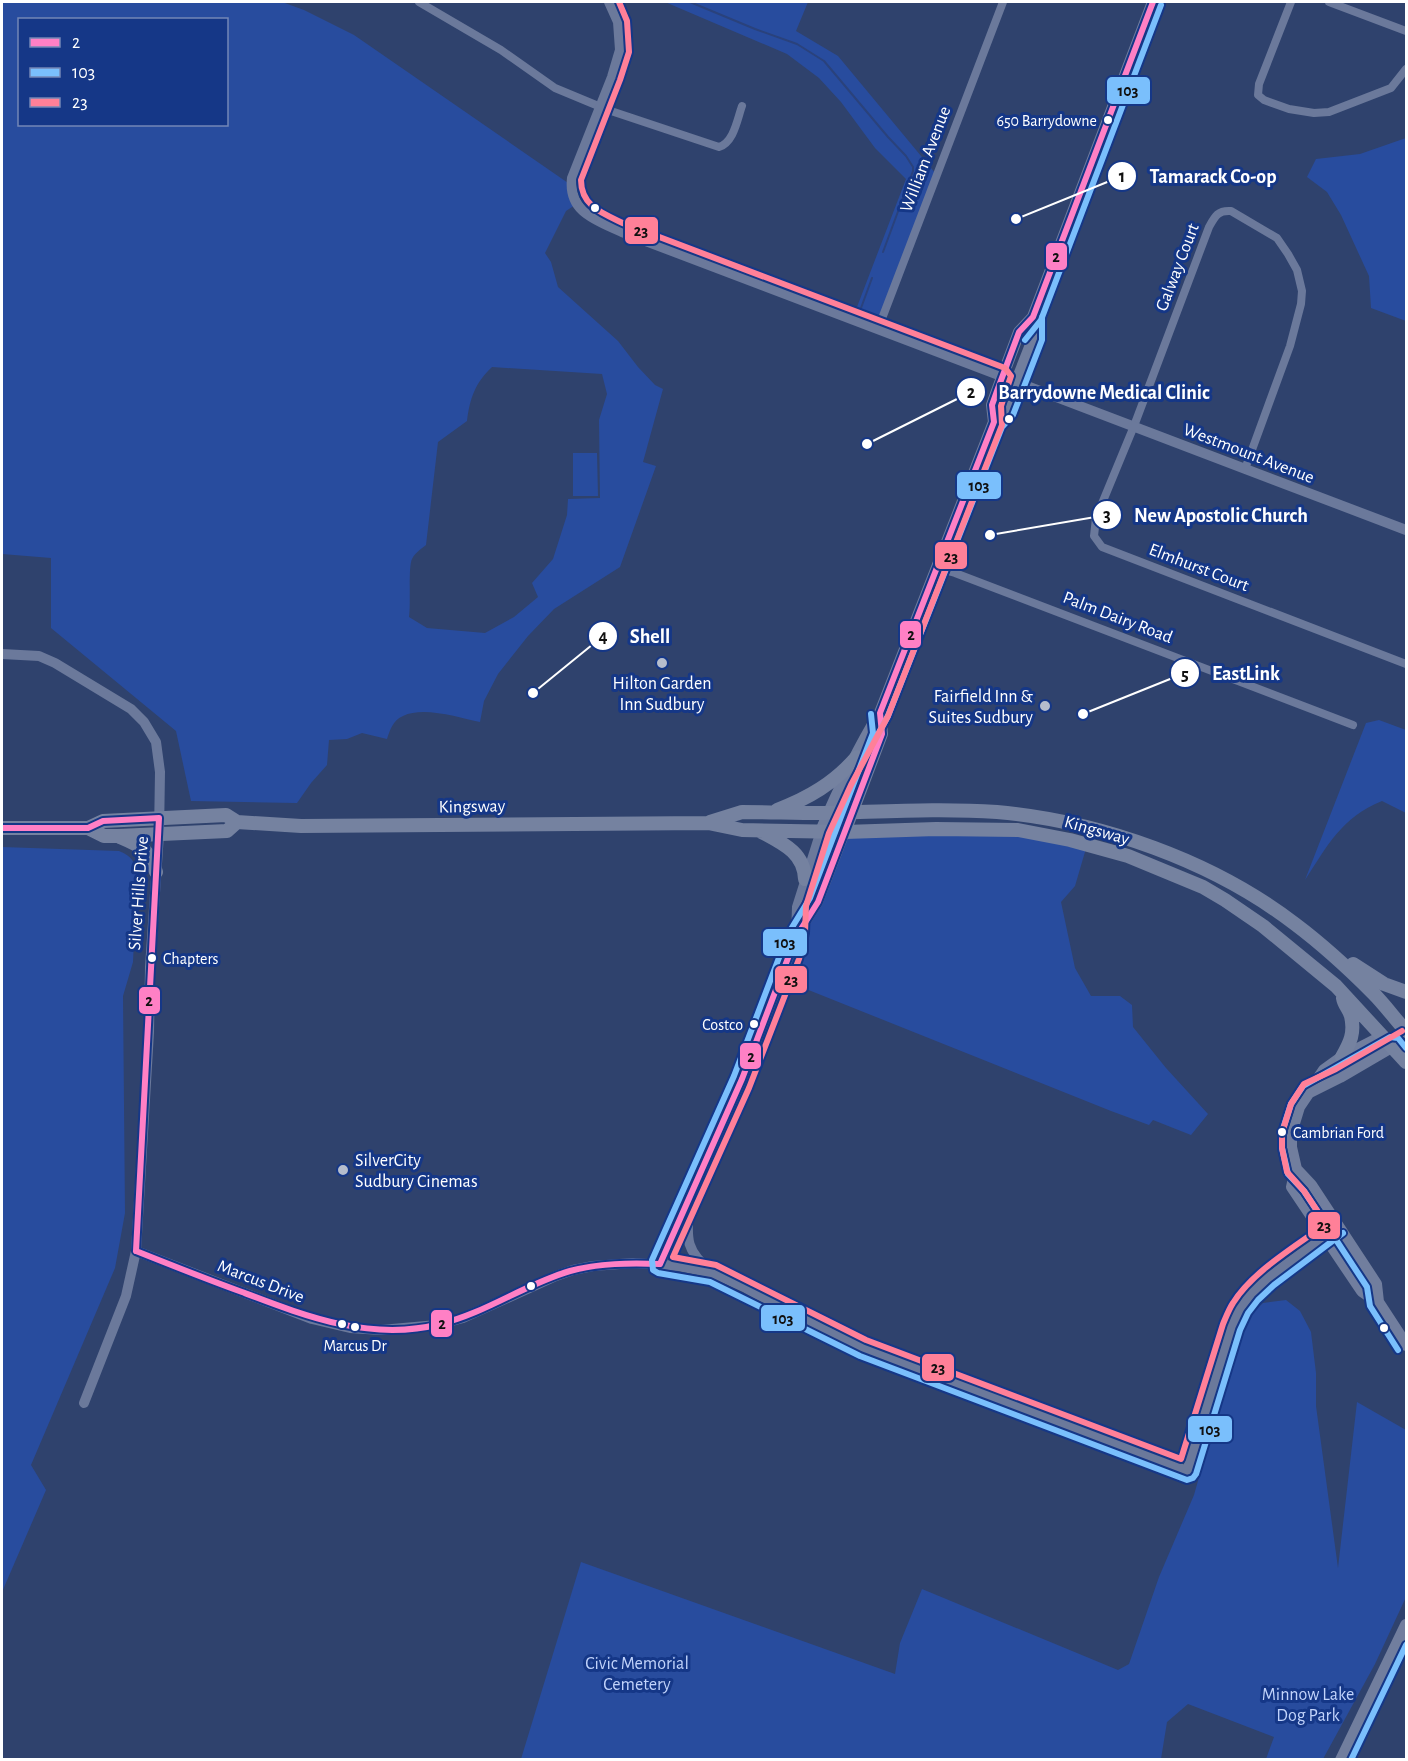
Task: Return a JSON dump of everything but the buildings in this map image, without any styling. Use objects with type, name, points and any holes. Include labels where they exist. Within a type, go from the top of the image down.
[{"type":"main road","points":[[994,422],[992,405],[1002,376],[1019,332],[1033,317],[1153,2]]},
{"type":"main road","points":[[821,831],[880,713],[994,422],[1005,411],[1017,382],[1034,337],[1033,317]]},
{"type":"main road","points":[[845,832],[882,734],[880,713]]},
{"type":"main road","points":[[770,812],[806,799],[822,789],[839,776],[857,757]]},
{"type":"main road","name":"Kingsway","points":[[708,823],[742,812],[997,812],[1057,820],[1115,835],[1183,860],[1244,891],[1294,924],[1374,994],[1405,1030]]},
{"type":"main road","name":"Kingsway","points":[[2,828],[87,828],[103,821],[226,815],[237,822],[301,826],[708,823],[742,830],[845,832],[936,829],[1018,830],[1070,840],[1128,856],[1182,878],[1225,900],[1293,949],[1342,993],[1407,1062]]},
{"type":"main road","name":"Kingsway","points":[[87,828],[104,836],[118,836],[227,831],[237,822]]},
{"type":"main road","points":[[759,830],[786,845],[799,857],[805,870],[805,879]]},
{"type":"main road","points":[[118,836],[147,852],[152,857],[156,872]]},
{"type":"main road","points":[[1321,946],[1384,984],[1407,992]]},
{"type":"main road","points":[[1342,993],[1344,1004],[1350,1013],[1353,1034],[1342,1057]]},
{"type":"main road","points":[[1309,1092],[1340,1077],[1405,1030]]},
{"type":"main road","points":[[1388,1041],[1342,1057],[1324,1070],[1299,1107],[1292,1133],[1291,1147],[1296,1169],[1292,1186],[1362,1291],[1378,1302],[1407,1345]]},
{"type":"main road","points":[[1296,1169],[1311,1185],[1376,1284],[1378,1302]]},
{"type":"main road","points":[[1341,1760],[1407,1625]]},
{"type":"street","points":[[419,2],[484,39],[555,88],[600,107],[719,147],[723,146],[730,137],[742,106]]},
{"type":"street","name":"Westmount Avenue","points":[[609,2],[618,22],[620,50],[572,178],[572,196],[576,205],[584,212],[622,232],[1407,530]]},
{"type":"street","name":"William Avenue","points":[[878,329],[1003,2]]},
{"type":"street","points":[[1291,2],[1259,84],[1258,95],[1264,100],[1289,109],[1314,113],[1329,112],[1391,88],[1407,69]]},
{"type":"street","points":[[1329,2],[1407,32]]},
{"type":"street","name":"Galway Court","points":[[1134,426],[1209,227],[1215,216],[1223,211],[1231,211],[1277,238],[1297,270],[1302,291],[1290,346],[1245,469]]},
{"type":"street","name":"Elmhurst Court","points":[[1134,426],[1094,530],[1097,542],[1102,547],[1407,664]]},
{"type":"street","name":"Palm Dairy Road","points":[[937,568],[1353,725]]},
{"type":"street","name":"Silver Hills Drive","points":[[2,654],[39,656],[55,663],[131,709],[144,722],[156,742],[160,772],[159,834],[136,1251],[126,1296],[84,1403]]},
{"type":"street","points":[[796,937],[797,907],[821,831]]},
{"type":"street","points":[[660,1264],[742,1079],[796,937],[818,902],[845,832]]},
{"type":"street","points":[[690,1198],[687,1238],[691,1251],[713,1273]]},
{"type":"street","points":[[1324,1236],[1338,1226]]},
{"type":"street","name":"Marcus Drive","points":[[136,1251],[312,1319],[350,1328],[381,1330],[437,1325],[463,1318],[549,1278],[593,1266],[633,1263],[660,1264],[713,1273],[746,1288],[820,1329],[863,1348],[1187,1471],[1240,1308],[1268,1278],[1324,1236]]},
{"type":"green space","points":[[2,2],[282,2],[304,10],[354,35],[571,185],[575,205],[566,211],[545,253],[551,262],[558,287],[618,341],[638,367],[655,385],[663,389],[643,462],[656,466],[620,567],[554,609],[528,636],[498,674],[484,701],[480,722],[431,712],[411,713],[397,720],[387,739],[362,733],[347,739],[329,740],[327,765],[297,803],[191,801],[176,731],[51,628],[51,558],[2,554]],"holes":[[[492,367],[602,374],[607,394],[599,420],[600,498],[568,499],[567,515],[553,559],[532,583],[538,597],[514,617],[485,633],[427,628],[409,617],[411,563],[413,557],[426,545],[438,442],[467,421],[474,391],[481,379]]]},
{"type":"green space","points":[[665,2],[808,2],[796,31],[838,56],[936,174],[877,329],[852,320],[906,179],[875,148],[841,102],[819,78],[787,54]]},
{"type":"green space","points":[[1406,138],[1406,321],[1371,308],[1369,276],[1341,215],[1327,192],[1307,177],[1316,159],[1360,154]]},
{"type":"green space","points":[[573,453],[597,453],[598,496],[573,496]]},
{"type":"green space","points":[[1379,720],[1406,730],[1406,813],[1382,801],[1368,808],[1346,824],[1337,834],[1305,880],[1366,723]]},
{"type":"green space","points":[[967,830],[1087,845],[1075,886],[1061,902],[1075,968],[1091,996],[1120,996],[1132,1005],[1133,1027],[1208,1114],[1191,1135],[1153,1120],[1149,1125],[1111,1111],[781,979],[819,903],[845,832]]},
{"type":"green space","points":[[2,847],[119,851],[131,859],[137,873],[133,962],[123,996],[125,1213],[115,1268],[31,1465],[46,1490],[2,1592]]},
{"type":"green space","points":[[1286,1300],[1300,1311],[1311,1332],[1316,1373],[1316,1406],[1338,1568],[1357,1402],[1406,1430],[1406,1597],[1375,1664],[1323,1759],[1266,1759],[1274,1737],[1188,1704],[1167,1722],[1161,1759],[521,1759],[581,1562],[895,1674],[900,1643],[922,1589],[1118,1670],[1129,1664],[1159,1577],[1194,1495],[1236,1346],[1248,1317],[1263,1303]]},
{"type":"waterway","points":[[690,2],[797,44],[824,61],[906,156],[913,171],[883,252]]},
{"type":"waterway","points":[[861,308],[872,278]]},
{"type":"transit line","name":"23","points":[[619,2],[627,21],[629,52],[581,180],[582,189],[589,203],[602,213],[625,224],[1005,368],[1011,376],[1001,406],[1002,425],[888,716],[851,785],[829,833],[806,906],[805,933],[799,959],[749,1088],[673,1257],[716,1265],[866,1340],[1181,1459],[1223,1324],[1232,1305],[1263,1270],[1326,1224],[1304,1191],[1287,1172],[1282,1148],[1282,1133],[1291,1104],[1304,1084],[1336,1069],[1402,1031]]},
{"type":"transit line","name":"2","points":[[660,1264],[742,1079],[796,937],[818,902],[882,734],[880,713],[994,422],[992,405],[997,391],[1019,332],[1033,317],[1153,2]]},
{"type":"transit line","name":"103","points":[[1025,340],[1041,320],[1161,5]]},
{"type":"transit line","name":"103","points":[[876,738],[888,716],[1002,427],[1013,415],[1042,340],[1042,317]]},
{"type":"transit line","name":"103","points":[[871,714],[873,733],[810,898],[788,934],[734,1076],[652,1260],[653,1270],[658,1273],[710,1282],[860,1356],[1187,1480],[1196,1474],[1240,1330],[1248,1313],[1274,1285],[1343,1233]]},
{"type":"transit line","name":"2","points":[[2,828],[88,828],[103,821],[159,818],[136,1251]]},
{"type":"transit line","name":"103","points":[[1398,1350],[1370,1306],[1367,1287],[1304,1191],[1288,1174],[1282,1148],[1282,1132],[1291,1104],[1303,1086],[1390,1037],[1398,1038],[1406,1048]]},
{"type":"transit line","name":"2","points":[[136,1251],[290,1310],[339,1324],[389,1330],[414,1329],[457,1319],[537,1283],[570,1271],[615,1264],[660,1264]]},
{"type":"transit line","name":"103","points":[[1351,1760],[1406,1645]]},
{"type":"place","name":"650 Barrydowne","points":[[1108,120]]},
{"type":"place","name":"Tamarack Co-op","points":[[1016,219]]},
{"type":"place","name":"Barrydowne Medical Clinic","points":[[867,444]]},
{"type":"place","name":"New Apostolic Church","points":[[990,535]]},
{"type":"place","name":"Hilton Garden Inn Sudbury","points":[[662,663]]},
{"type":"place","name":"Shell","points":[[533,693]]},
{"type":"place","name":"Fairfield Inn & Suites Sudbury","points":[[1045,706]]},
{"type":"place","name":"EastLink","points":[[1083,714]]},
{"type":"place","name":"Chapters","points":[[152,958]]},
{"type":"place","name":"Costco","points":[[754,1024]]},
{"type":"place","name":"Cambrian Ford","points":[[1282,1132]]},
{"type":"place","name":"SilverCity Sudbury Cinemas","points":[[343,1170]]},
{"type":"place","name":"Marcus Dr","points":[[355,1327]]},
{"type":"park label","name":"Civic Memorial Cemetery","points":[[637,1673]]},
{"type":"park label","name":"Minnow Lake Dog Park","points":[[1308,1704]]}]
